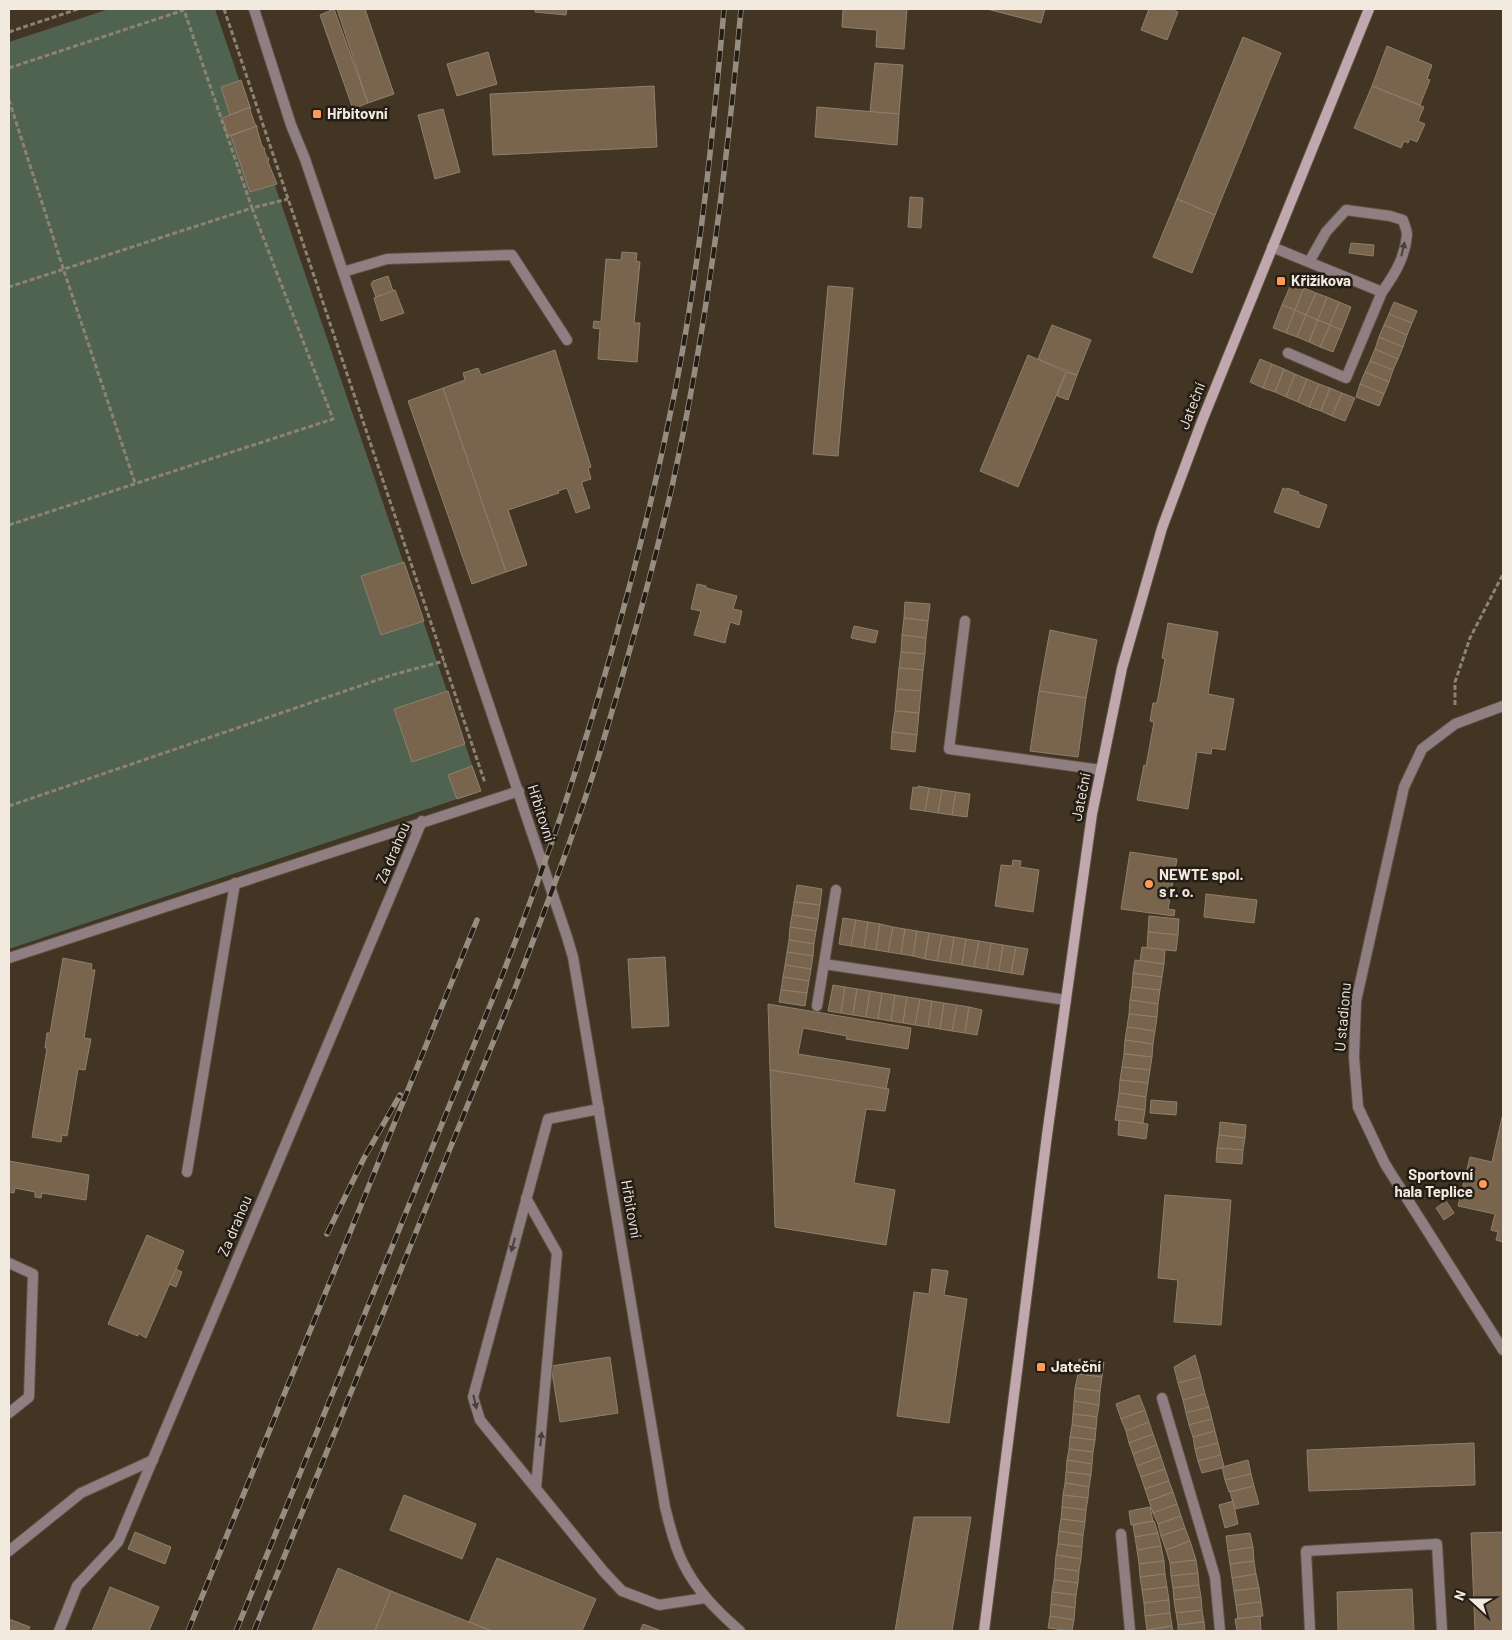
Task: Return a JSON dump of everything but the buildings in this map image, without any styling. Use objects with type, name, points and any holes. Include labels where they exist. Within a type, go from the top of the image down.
[{"type":"main road","name":"Jateční","points":[[984,1631],[1092,814],[1122,668],[1162,528],[1202,421],[1369,9]]},
{"type":"street","name":"Hřbitovní","points":[[254,9],[519,791],[573,957],[665,1507],[674,1541],[682,1562],[705,1598],[740,1631]]},
{"type":"street","points":[[1288,354],[1346,378],[1382,292],[1396,273],[1401,260],[1407,233],[1403,220],[1390,216],[1346,210],[1326,232],[1309,262]]},
{"type":"street","points":[[1272,247],[1382,292]]},
{"type":"street","points":[[343,272],[387,259],[512,255],[567,340]]},
{"type":"street","points":[[965,621],[949,749],[1101,770]]},
{"type":"street","name":"U stadionu","points":[[1503,706],[1455,724],[1422,748],[1404,787],[1356,1001],[1355,1065],[1358,1107],[1385,1164],[1503,1350]]},
{"type":"street","points":[[9,958],[422,821],[519,791]]},
{"type":"street","name":"Za drahou","points":[[59,1631],[77,1586],[118,1542],[422,821]]},
{"type":"street","points":[[187,1172],[235,883]]},
{"type":"street","points":[[817,1006],[836,890]]},
{"type":"street","points":[[824,964],[1066,1000]]},
{"type":"street","points":[[599,1110],[548,1119],[473,1396],[480,1420],[604,1572],[622,1591],[659,1605],[705,1598]]},
{"type":"street","points":[[526,1198],[557,1253],[536,1488]]},
{"type":"street","points":[[9,1263],[32,1274],[29,1396],[9,1413]]},
{"type":"street","points":[[1162,1398],[1215,1577],[1220,1631]]},
{"type":"street","points":[[9,1551],[81,1493],[153,1460]]},
{"type":"street","points":[[1121,1534],[1130,1631]]},
{"type":"street","points":[[1310,1631],[1306,1551],[1437,1544],[1442,1631]]},
{"type":"path","points":[[9,32],[78,9]]},
{"type":"path","points":[[224,9],[491,800]]},
{"type":"path","points":[[9,68],[184,10],[252,208],[333,419],[9,525]]},
{"type":"path","points":[[9,100],[62,268],[135,483]]},
{"type":"path","points":[[9,286],[252,208],[288,199]]},
{"type":"path","points":[[1455,724],[1455,682],[1470,638],[1503,574]]},
{"type":"path","points":[[9,806],[392,674],[444,660]]},
{"type":"green space","points":[[109,9],[215,9],[481,791],[9,949],[9,42]]},
{"type":"railway","points":[[236,1631],[502,976],[554,835],[601,689],[642,538],[685,339],[705,198],[724,9]]},
{"type":"railway","points":[[254,1631],[514,991],[565,856],[602,747],[652,567],[673,482],[696,365],[722,187],[741,9]]},
{"type":"railway","points":[[188,1631],[477,920]]},
{"type":"railway","points":[[327,1234],[364,1158],[400,1095]]},
{"type":"place","name":"Hřbitovní","points":[[317,114]]},
{"type":"place","name":"Křižíkova","points":[[1281,281]]},
{"type":"place","name":"NEWTE spol. s r. o.","points":[[1149,884]]},
{"type":"place","name":"Sportovní hala Teplice","points":[[1483,1184]]},
{"type":"place","name":"Jateční","points":[[1041,1367]]}]
